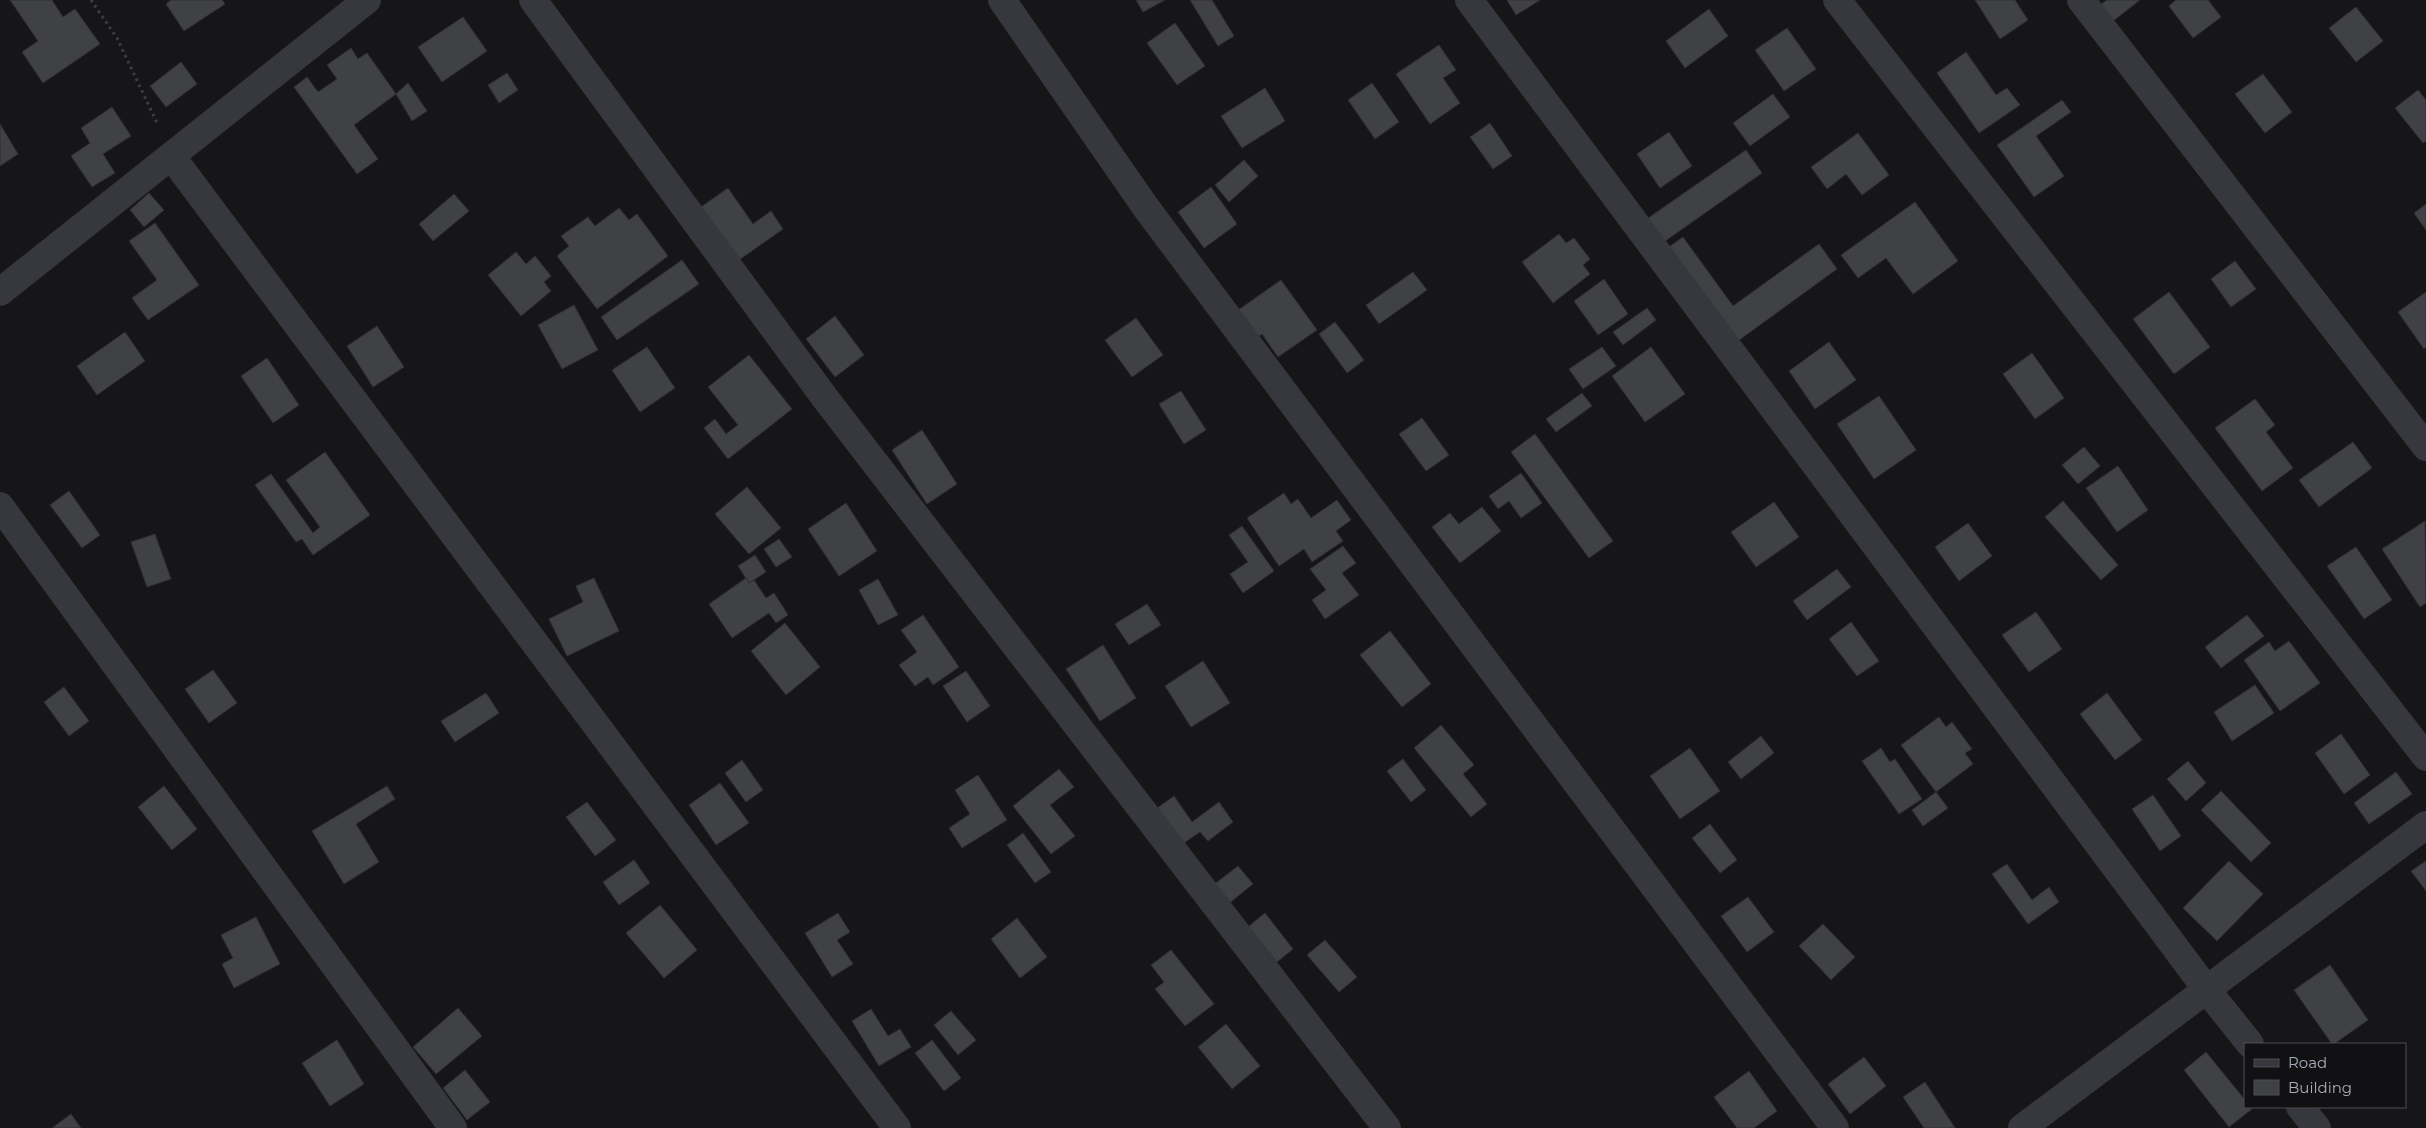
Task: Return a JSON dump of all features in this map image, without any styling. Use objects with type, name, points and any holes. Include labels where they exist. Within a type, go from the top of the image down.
[{"type":"street","points":[[0,292],[172,156],[230,107],[367,0]]},
{"type":"street","points":[[533,0],[825,398],[1387,1128]]},
{"type":"street","points":[[1002,0],[1147,209],[1836,1128]]},
{"type":"street","points":[[1469,0],[2207,990],[2249,1043]]},
{"type":"street","points":[[1837,0],[2426,757]]},
{"type":"street","points":[[2081,0],[2426,447]]},
{"type":"street","points":[[172,156],[897,1128]]},
{"type":"street","points":[[0,506],[453,1128]]},
{"type":"street","points":[[2022,1128],[2426,825]]},
{"type":"street","points":[[2301,1108],[2317,1128]]},
{"type":"path","points":[[92,0],[117,38],[172,156]]},
{"type":"building","points":[[10,0],[52,0],[63,17],[75,9],[100,44],[43,83],[22,52],[38,41]]},
{"type":"building","points":[[171,0],[222,0],[225,4],[184,31],[166,4]]},
{"type":"building","points":[[1136,0],[1165,0],[1143,12]]},
{"type":"building","points":[[1190,0],[1212,0],[1234,36],[1218,46]]},
{"type":"building","points":[[1507,0],[1540,0],[1516,15]]},
{"type":"building","points":[[1975,0],[2015,0],[2028,20],[2000,39]]},
{"type":"building","points":[[2107,0],[2140,0],[2108,25],[2096,8]]},
{"type":"building","points":[[2176,0],[2208,0],[2221,17],[2193,38],[2169,6]]},
{"type":"building","points":[[2356,7],[2383,41],[2356,62],[2329,28]]},
{"type":"building","points":[[1709,9],[1728,36],[1685,68],[1666,41]]},
{"type":"building","points":[[463,17],[487,51],[442,82],[418,47]]},
{"type":"building","points":[[1175,23],[1205,66],[1177,85],[1147,43]]},
{"type":"building","points":[[1787,28],[1816,69],[1784,91],[1755,50]]},
{"type":"building","points":[[1439,45],[1456,70],[1443,78],[1460,103],[1430,124],[1396,74]]},
{"type":"building","points":[[351,48],[358,59],[367,53],[396,94],[354,125],[378,159],[357,174],[294,87],[307,77],[318,92],[337,79],[327,65]]},
{"type":"building","points":[[1966,52],[1996,95],[2007,88],[2020,105],[1979,133],[1937,73]]},
{"type":"building","points":[[181,62],[197,84],[166,107],[150,86]]},
{"type":"building","points":[[507,73],[518,90],[499,103],[488,85]]},
{"type":"building","points":[[2263,74],[2292,112],[2265,133],[2235,94]]},
{"type":"building","points":[[408,83],[427,111],[412,121],[396,94]]},
{"type":"building","points":[[1372,83],[1399,122],[1375,139],[1348,100]]},
{"type":"building","points":[[1265,88],[1285,121],[1242,148],[1221,116]]},
{"type":"building","points":[[2418,90],[2426,100],[2426,141],[2423,143],[2395,108]]},
{"type":"building","points":[[1773,94],[1790,117],[1750,146],[1733,123]]},
{"type":"building","points":[[2062,100],[2071,112],[2036,136],[2064,176],[2034,197],[1997,145]]},
{"type":"building","points":[[112,107],[131,136],[103,154],[115,173],[92,187],[71,156],[90,143],[81,128]]},
{"type":"building","points":[[1490,123],[1512,156],[1493,169],[1470,137]]},
{"type":"building","points":[[0,124],[18,154],[0,166]]},
{"type":"building","points":[[1669,132],[1692,166],[1660,188],[1637,154]]},
{"type":"building","points":[[1858,133],[1889,175],[1862,195],[1846,174],[1827,189],[1811,167]]},
{"type":"building","points":[[1746,150],[1762,173],[1658,246],[1641,223]]},
{"type":"building","points":[[1244,160],[1258,176],[1229,202],[1215,185]]},
{"type":"building","points":[[1211,187],[1237,224],[1204,248],[1178,212]]},
{"type":"building","points":[[728,188],[753,224],[771,211],[783,229],[739,260],[701,207]]},
{"type":"building","points":[[149,193],[164,210],[144,227],[130,210]]},
{"type":"building","points":[[454,194],[469,211],[433,241],[419,224]]},
{"type":"building","points":[[1915,202],[1958,261],[1913,294],[1886,258],[1858,278],[1841,255]]},
{"type":"building","points":[[2426,204],[2426,230],[2414,213]]},
{"type":"building","points":[[619,208],[629,220],[637,214],[668,256],[597,309],[557,256],[569,246],[561,236],[588,217],[595,226]]},
{"type":"building","points":[[155,223],[199,285],[148,320],[132,298],[157,280],[129,241]]},
{"type":"building","points":[[1559,234],[1566,243],[1574,238],[1590,259],[1583,265],[1590,274],[1553,303],[1522,262]]},
{"type":"building","points":[[1683,237],[1733,306],[1819,244],[1837,269],[1731,346],[1662,252]]},
{"type":"building","points":[[516,252],[526,264],[535,256],[551,276],[544,282],[551,291],[521,316],[488,275]]},
{"type":"building","points":[[682,260],[699,284],[617,340],[601,317]]},
{"type":"building","points":[[2235,261],[2256,289],[2231,307],[2211,279]]},
{"type":"building","points":[[1413,272],[1427,290],[1379,324],[1366,305]]},
{"type":"building","points":[[1604,279],[1628,314],[1598,335],[1574,301]]},
{"type":"building","points":[[1281,280],[1317,330],[1278,357],[1262,334],[1254,340],[1234,313]]},
{"type":"building","points":[[2169,292],[2210,347],[2174,374],[2133,319]]},
{"type":"building","points":[[2426,292],[2426,347],[2424,349],[2398,312]]},
{"type":"building","points":[[574,305],[598,350],[562,369],[538,325]]},
{"type":"building","points":[[1647,308],[1656,320],[1623,345],[1613,332]]},
{"type":"building","points":[[835,316],[864,355],[835,377],[806,339]]},
{"type":"building","points":[[1136,318],[1163,355],[1132,377],[1105,340]]},
{"type":"building","points":[[1335,322],[1364,360],[1347,373],[1319,334]]},
{"type":"building","points":[[377,326],[404,367],[373,387],[347,346]]},
{"type":"building","points":[[125,332],[145,361],[97,395],[77,366]]},
{"type":"building","points":[[1829,342],[1856,380],[1815,409],[1789,371]]},
{"type":"building","points":[[647,347],[675,388],[640,412],[612,370]]},
{"type":"building","points":[[1602,347],[1616,366],[1583,389],[1569,369]]},
{"type":"building","points":[[1651,347],[1685,394],[1645,422],[1612,376]]},
{"type":"building","points":[[2032,353],[2064,398],[2035,419],[2003,374]]},
{"type":"building","points":[[749,355],[792,409],[728,459],[704,428],[715,419],[726,434],[738,425],[708,387]]},
{"type":"building","points":[[267,358],[299,405],[273,423],[241,376]]},
{"type":"building","points":[[1181,391],[1206,430],[1184,444],[1159,404]]},
{"type":"building","points":[[1582,393],[1592,406],[1556,432],[1546,419]]},
{"type":"building","points":[[1879,396],[1916,450],[1874,479],[1837,424]]},
{"type":"building","points":[[2255,399],[2275,425],[2266,432],[2293,468],[2262,491],[2215,428]]},
{"type":"building","points":[[1422,418],[1449,455],[1426,471],[1399,434]]},
{"type":"building","points":[[922,430],[957,484],[927,504],[892,450]]},
{"type":"building","points":[[1535,434],[1613,541],[1589,558],[1511,452]]},
{"type":"building","points":[[2353,442],[2372,468],[2319,507],[2299,480]]},
{"type":"building","points":[[2084,447],[2100,466],[2078,484],[2062,465]]},
{"type":"building","points":[[325,452],[370,515],[313,555],[302,539],[296,542],[255,485],[271,474],[313,533],[320,527],[286,480]]},
{"type":"building","points":[[2118,466],[2148,510],[2117,532],[2086,488]]},
{"type":"building","points":[[1521,473],[1542,503],[1521,518],[1509,501],[1498,509],[1489,496]]},
{"type":"building","points":[[747,487],[781,528],[749,554],[715,514]]},
{"type":"building","points":[[69,491],[100,535],[82,548],[50,505]]},
{"type":"building","points":[[1284,493],[1291,504],[1298,499],[1311,518],[1337,500],[1351,520],[1336,531],[1343,541],[1312,562],[1304,549],[1279,566],[1247,518]]},
{"type":"building","points":[[2063,501],[2118,565],[2101,580],[2045,517]]},
{"type":"building","points":[[1774,502],[1799,537],[1756,567],[1731,532]]},
{"type":"building","points":[[846,503],[877,551],[839,576],[808,529]]},
{"type":"building","points":[[1482,507],[1501,531],[1460,563],[1432,527],[1450,513],[1459,524]]},
{"type":"building","points":[[2425,521],[2426,603],[2420,607],[2382,549]]},
{"type":"building","points":[[1968,523],[1992,556],[1959,581],[1935,547]]},
{"type":"building","points":[[1242,526],[1274,571],[1243,593],[1230,574],[1248,562],[1229,535]]},
{"type":"building","points":[[155,534],[171,579],[147,587],[131,542]]},
{"type":"building","points":[[779,539],[792,557],[776,567],[764,549]]},
{"type":"building","points":[[1343,546],[1356,563],[1342,573],[1359,595],[1325,619],[1312,600],[1326,590],[1310,569]]},
{"type":"building","points":[[2356,547],[2392,600],[2364,619],[2327,566]]},
{"type":"building","points":[[755,555],[766,572],[749,583],[738,566]]},
{"type":"building","points":[[1837,569],[1851,587],[1807,620],[1793,601]]},
{"type":"building","points":[[594,578],[619,631],[567,656],[549,619],[583,602],[576,586]]},
{"type":"building","points":[[746,578],[749,583],[754,580],[766,598],[774,593],[788,615],[776,623],[769,613],[732,638],[709,604]]},
{"type":"building","points":[[878,579],[898,615],[878,625],[859,590]]},
{"type":"building","points":[[1147,604],[1161,625],[1129,645],[1115,624]]},
{"type":"building","points":[[2036,612],[2062,649],[2029,672],[2002,635]]},
{"type":"building","points":[[923,615],[959,667],[933,685],[928,677],[915,686],[899,665],[917,652],[901,630]]},
{"type":"building","points":[[2247,615],[2264,636],[2221,668],[2205,647]]},
{"type":"building","points":[[1851,622],[1879,661],[1857,676],[1829,639]]},
{"type":"building","points":[[785,623],[820,667],[786,695],[751,651]]},
{"type":"building","points":[[1390,631],[1431,684],[1402,707],[1360,655]]},
{"type":"building","points":[[2289,641],[2320,683],[2280,711],[2244,660],[2269,642],[2275,651]]},
{"type":"building","points":[[1103,645],[1136,698],[1100,721],[1066,669]]},
{"type":"building","points":[[1203,661],[1230,703],[1191,727],[1165,686]]},
{"type":"building","points":[[213,670],[237,703],[209,723],[185,689]]},
{"type":"building","points":[[966,671],[990,706],[967,722],[943,686]]},
{"type":"building","points":[[2255,685],[2274,713],[2232,741],[2214,712]]},
{"type":"building","points":[[64,687],[89,721],[69,736],[44,702]]},
{"type":"building","points":[[486,693],[499,713],[455,742],[441,721]]},
{"type":"building","points":[[2107,693],[2142,740],[2115,760],[2080,714]]},
{"type":"building","points":[[1939,717],[1946,727],[1952,722],[1972,749],[1965,753],[1973,764],[1936,792],[1901,745]]},
{"type":"building","points":[[1441,725],[1474,765],[1463,774],[1487,804],[1471,817],[1414,748]]},
{"type":"building","points":[[2341,734],[2370,775],[2344,794],[2315,753]]},
{"type":"building","points":[[1761,736],[1774,753],[1741,779],[1728,762]]},
{"type":"building","points":[[1690,748],[1720,791],[1680,819],[1650,776]]},
{"type":"building","points":[[1881,748],[1890,762],[1895,759],[1922,799],[1899,814],[1862,761]]},
{"type":"building","points":[[1403,759],[1426,790],[1411,802],[1387,771]]},
{"type":"building","points":[[742,760],[763,790],[746,802],[725,773]]},
{"type":"building","points":[[2188,761],[2206,783],[2186,801],[2167,779]]},
{"type":"building","points":[[1059,769],[1074,787],[1050,805],[1075,836],[1051,854],[1013,806]]},
{"type":"building","points":[[2396,772],[2412,794],[2369,824],[2354,803]]},
{"type":"building","points":[[978,775],[1007,820],[962,848],[949,828],[970,814],[955,790]]},
{"type":"building","points":[[720,783],[749,823],[716,845],[689,805]]},
{"type":"building","points":[[164,786],[197,829],[172,850],[138,807]]},
{"type":"building","points":[[387,786],[395,799],[356,824],[379,862],[344,884],[312,831]]},
{"type":"building","points":[[2221,791],[2271,843],[2251,862],[2201,810]]},
{"type":"building","points":[[1936,792],[1948,808],[1923,826],[1912,810]]},
{"type":"building","points":[[2153,795],[2181,836],[2160,851],[2132,809]]},
{"type":"building","points":[[1174,796],[1192,822],[1219,802],[1233,822],[1208,841],[1200,832],[1178,847],[1153,811]]},
{"type":"building","points":[[587,802],[616,840],[595,856],[566,817]]},
{"type":"building","points":[[1710,824],[1737,860],[1720,873],[1692,838]]},
{"type":"building","points":[[1023,833],[1051,872],[1035,883],[1007,845]]},
{"type":"building","points":[[634,860],[650,883],[619,905],[603,882]]},
{"type":"building","points":[[2229,861],[2263,894],[2217,941],[2183,908]]},
{"type":"building","points":[[2426,861],[2426,891],[2411,871]]},
{"type":"building","points":[[2007,864],[2032,900],[2049,887],[2059,902],[2028,924],[1992,874]]},
{"type":"building","points":[[1238,866],[1253,884],[1227,905],[1212,886]]},
{"type":"building","points":[[1748,897],[1774,932],[1747,952],[1721,916]]},
{"type":"building","points":[[660,905],[697,950],[664,978],[626,933]]},
{"type":"building","points":[[838,913],[850,932],[837,940],[853,964],[832,977],[805,933]]},
{"type":"building","points":[[1265,913],[1293,949],[1277,962],[1248,927]]},
{"type":"building","points":[[256,917],[280,964],[234,988],[222,964],[233,958],[221,935]]},
{"type":"building","points":[[1017,918],[1047,957],[1020,978],[991,939]]},
{"type":"building","points":[[1823,924],[1855,957],[1831,980],[1799,946]]},
{"type":"building","points":[[1325,940],[1357,977],[1339,992],[1307,955]]},
{"type":"building","points":[[1171,950],[1214,1004],[1185,1026],[1155,989],[1164,982],[1151,965]]},
{"type":"building","points":[[2330,965],[2368,1020],[2335,1043],[2331,1043],[2294,990]]},
{"type":"building","points":[[458,1008],[482,1036],[436,1074],[413,1047]]},
{"type":"building","points":[[871,1009],[888,1036],[900,1029],[911,1047],[879,1066],[852,1021]]},
{"type":"building","points":[[951,1011],[976,1040],[958,1055],[934,1025]]},
{"type":"building","points":[[1226,1024],[1260,1066],[1232,1089],[1198,1047]]},
{"type":"building","points":[[337,1040],[364,1084],[330,1106],[302,1063]]},
{"type":"building","points":[[932,1040],[961,1078],[944,1091],[915,1053]]},
{"type":"building","points":[[2206,1052],[2244,1099],[2244,1108],[2252,1109],[2229,1127],[2184,1070]]},
{"type":"building","points":[[1864,1057],[1886,1086],[1850,1114],[1828,1084]]},
{"type":"building","points":[[465,1070],[490,1102],[467,1120],[443,1088]]},
{"type":"building","points":[[1749,1071],[1777,1111],[1754,1128],[1737,1128],[1714,1097]]},
{"type":"building","points":[[1925,1082],[1955,1128],[1924,1128],[1903,1097]]},
{"type":"building","points":[[71,1114],[81,1128],[52,1128]]}]
